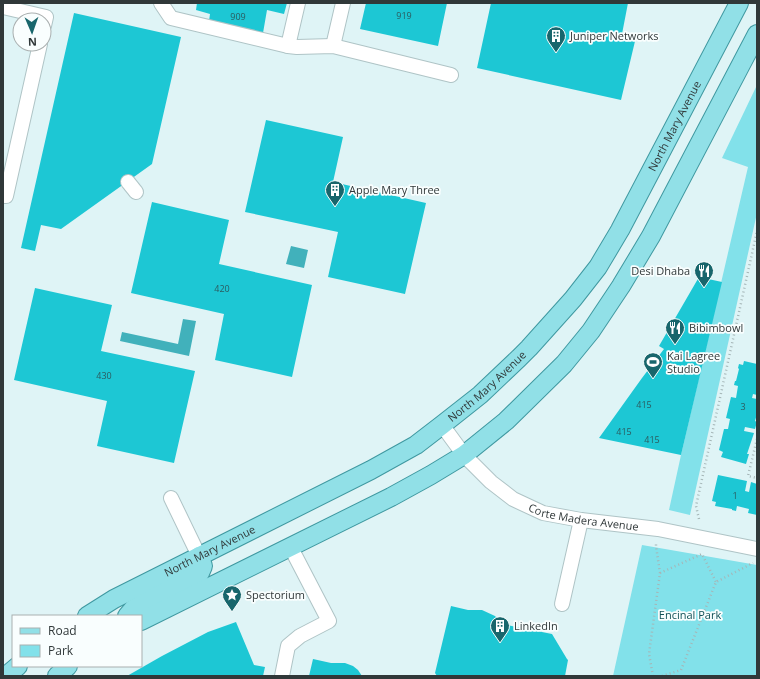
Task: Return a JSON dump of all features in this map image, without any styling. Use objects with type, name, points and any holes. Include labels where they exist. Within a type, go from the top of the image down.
[{"type":"main road","name":"North Mary Avenue","points":[[89,615],[114,599],[371,470],[416,445],[480,395],[529,348],[573,299],[598,267],[620,230],[739,3]]},
{"type":"main road","points":[[142,620],[391,497],[431,475],[464,455],[506,421],[527,401],[564,364],[591,331],[621,286],[651,236],[757,34]]},
{"type":"main road","points":[[128,615],[133,609],[200,573],[203,566],[199,556]]},
{"type":"main road","points":[[6,676],[17,667]]},
{"type":"main road","points":[[57,676],[67,667]]},
{"type":"street","points":[[161,3],[170,18],[297,48],[334,46],[451,75]]},
{"type":"street","points":[[288,46],[298,3]]},
{"type":"street","points":[[334,46],[343,3]]},
{"type":"street","points":[[3,196],[6,196],[38,52]]},
{"type":"street","name":"Corte Madera Avenue","points":[[442,425],[464,455],[489,480],[513,499],[543,513],[581,520],[658,529],[757,549]]},
{"type":"street","points":[[171,498],[199,556]]},
{"type":"street","points":[[562,604],[581,520]]},
{"type":"street","points":[[282,676],[288,646],[300,636],[329,622],[290,546]]},
{"type":"path","points":[[699,519],[696,506],[757,231]]},
{"type":"path","points":[[757,439],[748,476],[757,478]]},
{"type":"path","points":[[653,676],[649,654],[660,573],[656,546],[658,529]]},
{"type":"path","points":[[660,573],[702,554],[716,582]]},
{"type":"path","points":[[662,676],[681,670],[716,582],[753,563]]},
{"type":"green space","points":[[757,85],[757,213],[690,515],[669,510],[748,167],[722,158]]},
{"type":"green space","name":"Encinal Park","points":[[642,545],[757,565],[757,676],[613,676]]},
{"type":"shaded area","points":[[291,246],[308,250],[304,268],[286,264]]},
{"type":"shaded area","points":[[183,319],[196,321],[189,356],[120,341],[122,332],[178,344]]},
{"type":"building","points":[[197,3],[287,3],[284,14],[267,10],[263,33],[209,21],[210,14],[196,10]]},
{"type":"building","points":[[366,3],[447,3],[438,46],[360,29]]},
{"type":"building","name":"Juniper Networks","points":[[491,3],[628,3],[622,34],[636,37],[621,100],[477,68]]},
{"type":"building","points":[[74,13],[181,37],[152,164],[61,229],[41,225],[35,251],[21,248]]},
{"type":"building","name":"Apple Mary Three","points":[[266,120],[343,137],[333,182],[426,203],[405,294],[328,277],[338,232],[245,212]]},
{"type":"building","points":[[152,202],[229,220],[219,264],[312,285],[292,377],[215,360],[224,314],[131,293]]},
{"type":"building","points":[[699,277],[722,282],[681,455],[599,438],[664,349],[659,346]]},
{"type":"building","points":[[35,288],[112,305],[101,351],[195,371],[174,463],[97,446],[107,401],[14,380]]},
{"type":"building","points":[[744,361],[757,364],[757,395],[753,394],[752,398],[757,399],[757,414],[755,421],[757,422],[755,429],[745,427],[744,431],[754,433],[747,454],[749,454],[746,464],[721,457],[723,452],[719,450],[724,429],[728,429],[730,419],[726,418],[731,397],[736,398],[738,386],[734,385],[739,364],[743,365]]},
{"type":"building","points":[[718,475],[747,481],[745,491],[749,492],[751,482],[757,484],[757,515],[748,513],[749,509],[737,506],[736,511],[715,506],[716,502],[712,501]]},
{"type":"building","name":"LinkedIn","points":[[451,606],[468,610],[482,610],[495,616],[502,624],[552,634],[568,660],[565,676],[437,676],[435,673]]},
{"type":"building","points":[[236,622],[254,665],[265,667],[263,676],[127,676],[208,632]]},
{"type":"building","points":[[313,659],[331,663],[345,663],[353,666],[362,676],[309,676]]},
{"type":"place","name":"Juniper Networks","points":[[556,53]]},
{"type":"place","name":"Apple Mary Three","points":[[335,207]]},
{"type":"place","name":"Desi Dhaba","points":[[704,288]]},
{"type":"place","name":"Bibimbowl","points":[[675,345]]},
{"type":"place","name":"Kai Lagree Studio","points":[[653,379]]},
{"type":"place","name":"Spectorium","points":[[232,612]]},
{"type":"place","name":"LinkedIn","points":[[500,643]]}]
